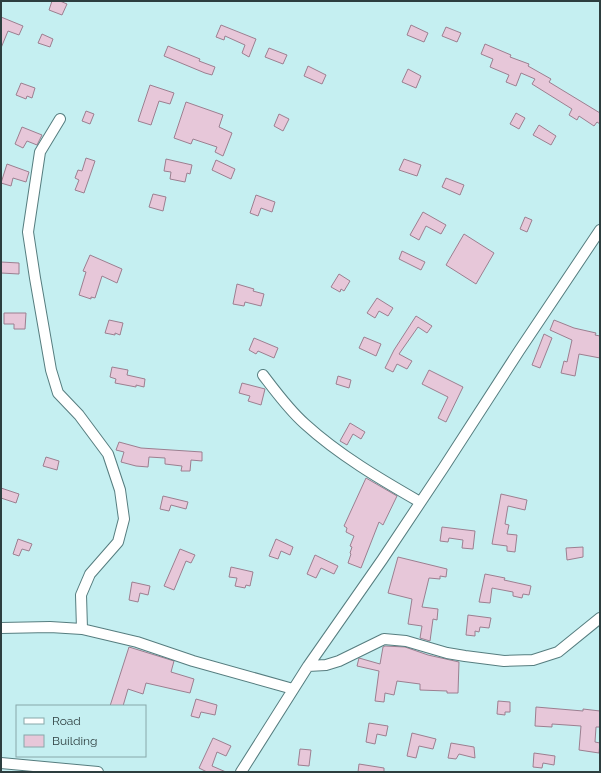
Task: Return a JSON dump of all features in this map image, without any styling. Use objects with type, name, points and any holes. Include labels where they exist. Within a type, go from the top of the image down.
[{"type":"street","points":[[60,119],[40,152],[28,232],[35,278],[51,370],[58,393],[79,415],[108,454],[120,490],[124,519],[118,542],[90,574],[82,595],[82,629]]},
{"type":"street","points":[[241,772],[308,666],[382,560],[600,230]]},
{"type":"street","points":[[263,375],[284,402],[305,424],[371,473],[420,502]]},
{"type":"street","points":[[308,666],[326,665],[339,661],[384,639],[406,641],[453,654],[504,661],[533,660],[558,652],[600,618]]},
{"type":"street","points":[[1,628],[50,627],[82,629],[137,642],[193,661],[293,689]]},
{"type":"street","points":[[1,763],[98,772]]},
{"type":"building","points":[[52,1],[60,1],[67,4],[62,15],[49,10]]},
{"type":"building","points":[[1,17],[23,26],[19,35],[8,31],[1,48]]},
{"type":"building","points":[[221,25],[256,39],[249,57],[242,53],[245,45],[225,36],[224,40],[216,37]]},
{"type":"building","points":[[411,25],[428,33],[424,42],[407,35]]},
{"type":"building","points":[[446,27],[461,33],[457,42],[442,36]]},
{"type":"building","points":[[42,34],[53,39],[50,47],[38,43]]},
{"type":"building","points":[[485,44],[511,55],[510,57],[529,64],[528,66],[551,79],[549,82],[600,113],[600,124],[597,122],[594,126],[579,116],[577,120],[569,115],[572,109],[532,84],[535,79],[521,73],[516,86],[506,82],[509,75],[490,67],[493,59],[481,54]]},
{"type":"building","points":[[168,46],[215,67],[212,75],[164,56]]},
{"type":"building","points":[[269,48],[287,55],[283,64],[265,57]]},
{"type":"building","points":[[308,66],[326,75],[322,84],[304,76]]},
{"type":"building","points":[[408,69],[421,76],[416,88],[402,82]]},
{"type":"building","points":[[21,83],[35,88],[32,98],[27,96],[26,99],[16,95]]},
{"type":"building","points":[[150,85],[174,93],[170,104],[159,101],[151,125],[138,121]]},
{"type":"building","points":[[186,102],[223,115],[219,127],[232,133],[223,156],[215,152],[217,147],[193,139],[191,144],[174,138]]},
{"type":"building","points":[[86,111],[94,114],[90,124],[82,121]]},
{"type":"building","points":[[516,113],[525,118],[519,129],[510,124]]},
{"type":"building","points":[[279,114],[289,119],[283,131],[274,126]]},
{"type":"building","points":[[539,125],[556,136],[551,145],[533,135]]},
{"type":"building","points":[[22,127],[42,135],[37,145],[27,141],[23,148],[15,144]]},
{"type":"building","points":[[86,158],[95,161],[84,193],[75,190],[79,180],[75,178],[78,170],[82,171]]},
{"type":"building","points":[[166,159],[192,165],[190,174],[187,173],[185,182],[170,179],[171,172],[164,171]]},
{"type":"building","points":[[404,159],[421,165],[417,176],[399,170]]},
{"type":"building","points":[[216,160],[235,169],[231,179],[212,170]]},
{"type":"building","points":[[7,164],[29,172],[26,182],[13,178],[11,186],[1,183]]},
{"type":"building","points":[[446,178],[464,185],[460,195],[442,187]]},
{"type":"building","points":[[153,194],[166,197],[163,211],[149,207]]},
{"type":"building","points":[[256,195],[275,202],[272,212],[261,208],[258,216],[250,213]]},
{"type":"building","points":[[423,212],[446,225],[441,234],[426,226],[419,240],[410,235]]},
{"type":"building","points":[[525,217],[532,220],[527,232],[520,229]]},
{"type":"building","points":[[464,234],[494,253],[476,284],[446,265]]},
{"type":"building","points":[[402,251],[425,262],[421,270],[399,259]]},
{"type":"building","points":[[90,255],[122,269],[117,283],[102,276],[95,298],[91,297],[91,299],[79,295],[86,272],[83,271]]},
{"type":"building","points":[[1,262],[19,263],[19,274],[1,273]]},
{"type":"building","points":[[339,274],[350,281],[344,291],[341,289],[340,292],[331,287]]},
{"type":"building","points":[[237,284],[254,289],[253,291],[264,294],[261,306],[245,302],[244,306],[233,304]]},
{"type":"building","points":[[377,298],[393,308],[388,316],[379,311],[375,318],[367,313]]},
{"type":"building","points":[[4,313],[26,313],[25,329],[14,329],[14,324],[4,324]]},
{"type":"building","points":[[416,316],[432,326],[427,333],[418,327],[399,354],[412,361],[407,369],[397,364],[393,372],[385,368],[394,350]]},
{"type":"building","points":[[109,320],[123,323],[120,335],[115,333],[115,335],[105,333]]},
{"type":"building","points":[[554,320],[574,328],[596,333],[595,335],[600,336],[600,358],[579,354],[575,376],[561,373],[564,361],[567,362],[572,340],[550,330]]},
{"type":"building","points":[[544,334],[552,338],[540,368],[532,365]]},
{"type":"building","points":[[364,337],[381,344],[376,356],[359,348]]},
{"type":"building","points":[[254,338],[278,348],[274,358],[258,351],[256,354],[249,350]]},
{"type":"building","points":[[112,367],[128,370],[127,375],[145,379],[144,387],[115,383],[116,379],[110,377]]},
{"type":"building","points":[[429,370],[463,387],[446,422],[438,418],[448,397],[422,384]]},
{"type":"building","points":[[338,376],[351,380],[349,388],[336,384]]},
{"type":"building","points":[[242,383],[265,389],[261,405],[248,401],[250,396],[239,393]]},
{"type":"building","points":[[350,423],[365,432],[361,439],[353,434],[347,445],[340,441]]},
{"type":"building","points":[[119,442],[141,448],[202,452],[202,461],[191,460],[190,471],[181,471],[182,466],[165,464],[165,458],[149,457],[148,467],[136,466],[121,462],[124,452],[116,450]]},
{"type":"building","points":[[46,457],[59,461],[57,470],[43,466]]},
{"type":"building","points":[[366,478],[397,496],[383,525],[379,522],[361,568],[348,563],[352,547],[350,546],[354,536],[346,532],[347,528],[344,526]]},
{"type":"building","points":[[1,488],[19,494],[16,503],[1,498]]},
{"type":"building","points":[[501,494],[527,500],[525,510],[508,506],[505,524],[509,525],[507,534],[517,535],[515,552],[507,551],[507,546],[492,544]]},
{"type":"building","points":[[163,496],[188,502],[186,509],[171,505],[169,511],[160,509]]},
{"type":"building","points":[[442,527],[475,531],[473,549],[462,548],[463,540],[449,538],[448,542],[440,541]]},
{"type":"building","points":[[18,539],[32,544],[29,551],[22,549],[19,556],[13,554]]},
{"type":"building","points":[[276,539],[293,547],[290,555],[281,551],[278,559],[269,556]]},
{"type":"building","points":[[583,547],[583,557],[567,560],[566,548]]},
{"type":"building","points":[[180,549],[195,555],[191,563],[186,561],[174,590],[164,586]]},
{"type":"building","points":[[315,555],[338,566],[334,574],[321,568],[316,578],[307,574]]},
{"type":"building","points":[[398,557],[447,569],[446,577],[440,576],[440,579],[429,578],[422,607],[438,609],[437,620],[433,619],[430,641],[420,638],[422,626],[408,624],[412,599],[388,593]]},
{"type":"building","points":[[231,567],[253,572],[250,586],[246,585],[245,588],[235,586],[237,578],[229,577]]},
{"type":"building","points":[[485,574],[531,586],[529,595],[523,594],[522,598],[513,596],[513,592],[492,588],[490,603],[479,602]]},
{"type":"building","points":[[132,582],[150,586],[148,595],[140,593],[138,602],[129,600]]},
{"type":"building","points":[[468,615],[491,618],[489,628],[480,627],[479,632],[475,631],[475,636],[466,635]]},
{"type":"building","points":[[129,647],[174,661],[171,672],[194,679],[190,693],[146,683],[143,694],[128,689],[123,705],[110,705]]},
{"type":"building","points":[[383,647],[405,647],[428,655],[459,662],[458,693],[420,690],[420,684],[397,681],[394,695],[385,693],[384,702],[375,701],[379,671],[357,666],[359,658],[380,664]]},
{"type":"building","points":[[196,699],[217,705],[215,715],[201,712],[199,718],[191,716]]},
{"type":"building","points":[[498,701],[510,702],[510,712],[505,712],[505,715],[497,714]]},
{"type":"building","points":[[536,707],[600,711],[600,727],[596,727],[595,742],[600,743],[599,753],[579,750],[581,726],[552,724],[552,727],[535,726]]},
{"type":"building","points":[[369,723],[388,726],[386,736],[377,734],[375,744],[366,742]]},
{"type":"building","points":[[412,733],[436,739],[433,749],[419,746],[416,758],[407,756]]},
{"type":"building","points":[[213,738],[231,746],[226,756],[217,752],[212,766],[226,772],[207,772],[199,768]]},
{"type":"building","points":[[451,743],[474,747],[475,758],[459,754],[456,759],[448,758]]},
{"type":"building","points":[[300,749],[311,750],[309,766],[298,765]]},
{"type":"building","points":[[534,753],[555,756],[554,765],[543,763],[542,768],[533,767]]},
{"type":"building","points":[[359,764],[384,768],[384,772],[358,772]]}]
